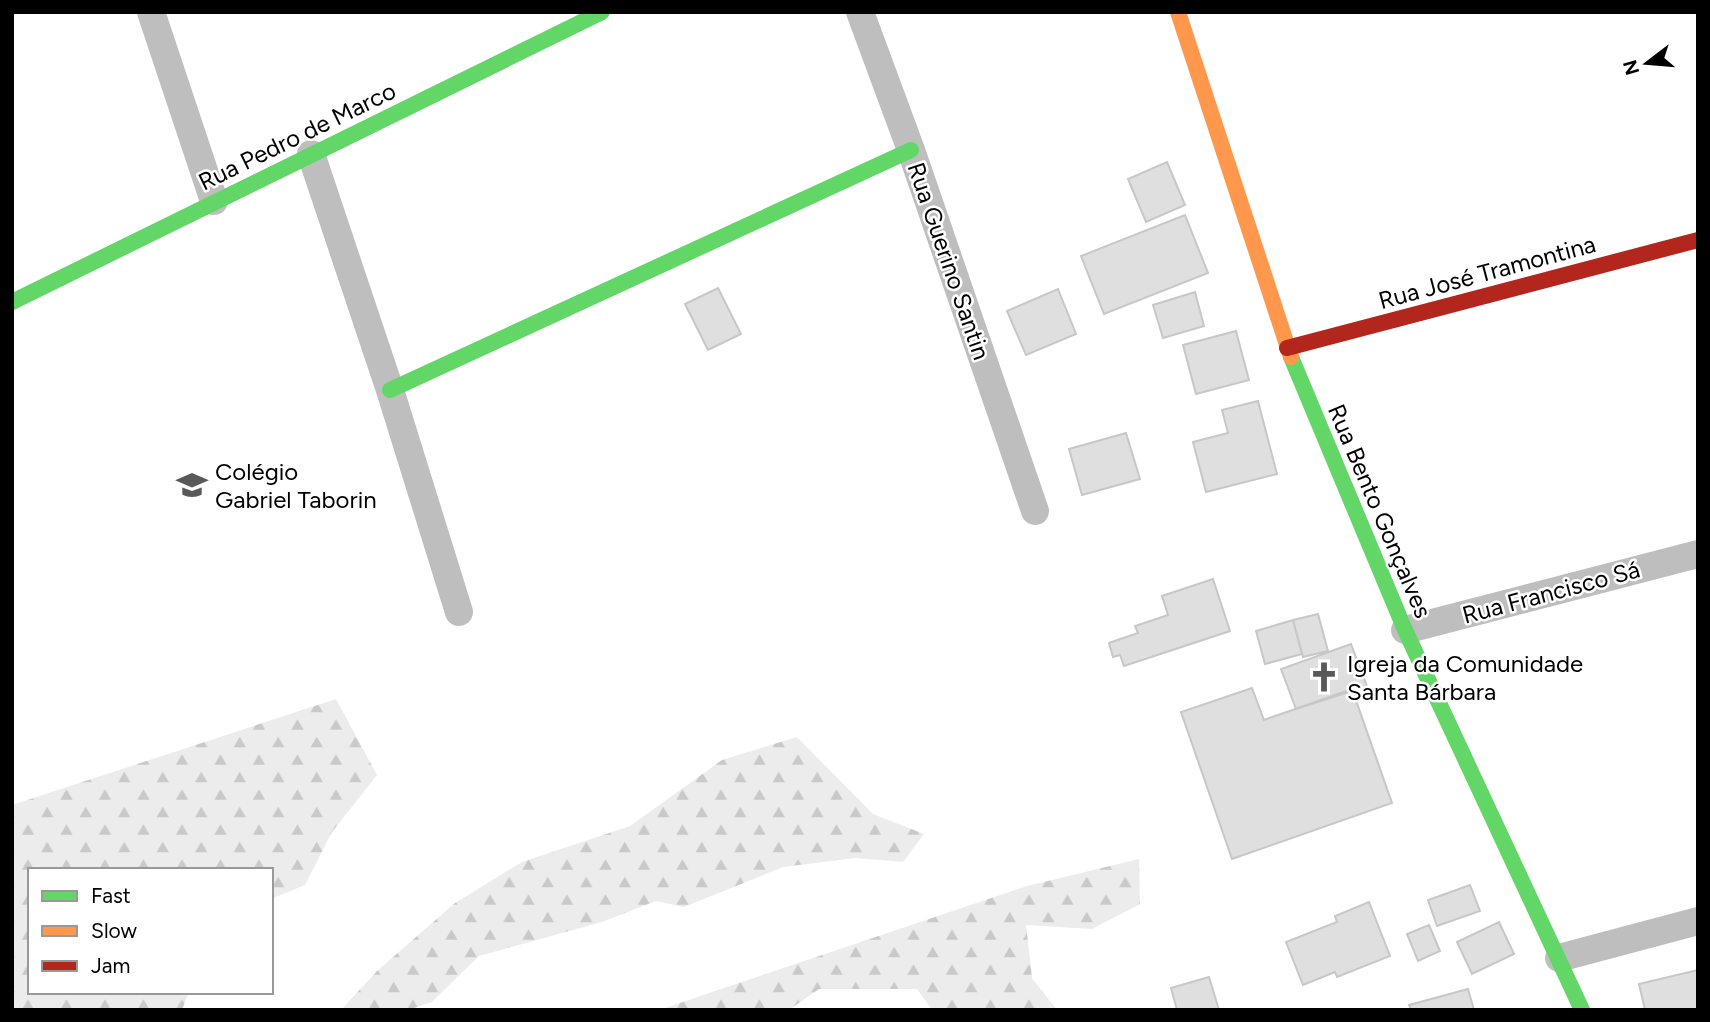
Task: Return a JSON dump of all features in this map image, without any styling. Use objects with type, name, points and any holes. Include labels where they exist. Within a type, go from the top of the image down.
[{"type":"street","points":[[151,12],[214,201]]},
{"type":"street","name":"Rua Pedro de Marco","points":[[12,302],[602,12]]},
{"type":"street","name":"Rua Guerino Santin","points":[[860,12],[911,150],[1035,511]]},
{"type":"street","name":"Rua Bento Gonçalves","points":[[1178,12],[1287,348],[1405,630],[1582,1010]]},
{"type":"street","points":[[390,390],[911,150]]},
{"type":"street","points":[[311,154],[390,390],[459,612]]},
{"type":"street","name":"Rua José Tramontina","points":[[1287,348],[1698,240]]},
{"type":"street","name":"Rua Francisco Sá","points":[[1405,630],[1698,554]]},
{"type":"street","points":[[1559,958],[1698,920]]},
{"type":"green space","points":[[336,699],[377,775],[332,832],[305,885],[273,898],[273,868],[28,868],[28,994],[188,994],[182,1010],[12,1010],[12,805]]},
{"type":"green space","points":[[797,737],[873,814],[924,834],[903,862],[855,858],[783,867],[684,907],[656,901],[602,922],[479,956],[432,1002],[408,1010],[341,1010],[377,971],[455,903],[522,862],[630,826],[722,760]]},
{"type":"green space","points":[[1139,859],[1140,904],[1092,929],[1026,925],[1032,978],[1057,1010],[932,1010],[917,989],[819,989],[789,1010],[659,1010],[1027,886]]},
{"type":"building","points":[[1167,162],[1185,205],[1146,222],[1128,179]]},
{"type":"building","points":[[1185,215],[1208,273],[1104,314],[1081,256]]},
{"type":"building","points":[[718,288],[741,334],[708,350],[685,304]]},
{"type":"building","points":[[1058,289],[1076,334],[1026,355],[1007,311]]},
{"type":"building","points":[[1195,292],[1204,326],[1163,338],[1153,305]]},
{"type":"building","points":[[1236,331],[1249,380],[1196,394],[1183,345]]},
{"type":"building","points":[[1258,401],[1277,474],[1206,492],[1193,442],[1228,433],[1222,410]]},
{"type":"building","points":[[1126,433],[1140,479],[1082,495],[1069,449]]},
{"type":"building","points":[[1213,579],[1230,631],[1124,666],[1120,655],[1113,657],[1109,643],[1138,633],[1135,626],[1168,615],[1162,596]]},
{"type":"building","points":[[1318,614],[1328,651],[1303,657],[1293,620]]},
{"type":"building","points":[[1293,620],[1302,654],[1265,664],[1256,631]]},
{"type":"building","name":"Igreja da Comunidade Santa Bárbara","points":[[1351,644],[1367,686],[1296,709],[1281,669]]},
{"type":"building","points":[[1252,688],[1264,720],[1352,689],[1392,803],[1232,859],[1181,712]]},
{"type":"building","points":[[1470,885],[1480,911],[1437,926],[1428,900]]},
{"type":"building","points":[[1369,902],[1390,956],[1337,977],[1335,972],[1303,985],[1286,942],[1337,922],[1335,916]]},
{"type":"building","points":[[1499,922],[1514,954],[1472,974],[1457,942]]},
{"type":"building","points":[[1429,925],[1440,951],[1418,961],[1407,934]]},
{"type":"building","points":[[1698,970],[1698,1010],[1645,1010],[1639,984]]},
{"type":"building","points":[[1209,977],[1219,1010],[1177,1010],[1171,988]]},
{"type":"building","points":[[1468,989],[1474,1010],[1411,1010],[1409,1005]]},
{"type":"traffic: fast","points":[[12,302],[602,12]]},
{"type":"traffic: fast","points":[[390,390],[911,150]]},
{"type":"traffic: fast","points":[[1291,357],[1405,630],[1582,1010]]},
{"type":"traffic: slow","points":[[1178,12],[1291,357]]},
{"type":"traffic: jam","points":[[1287,348],[1698,240]]},
{"type":"place","name":"Colégio Gabriel Taborin","points":[[192,485]]},
{"type":"place","name":"Igreja da Comunidade Santa Bárbara","points":[[1324,677]]}]
